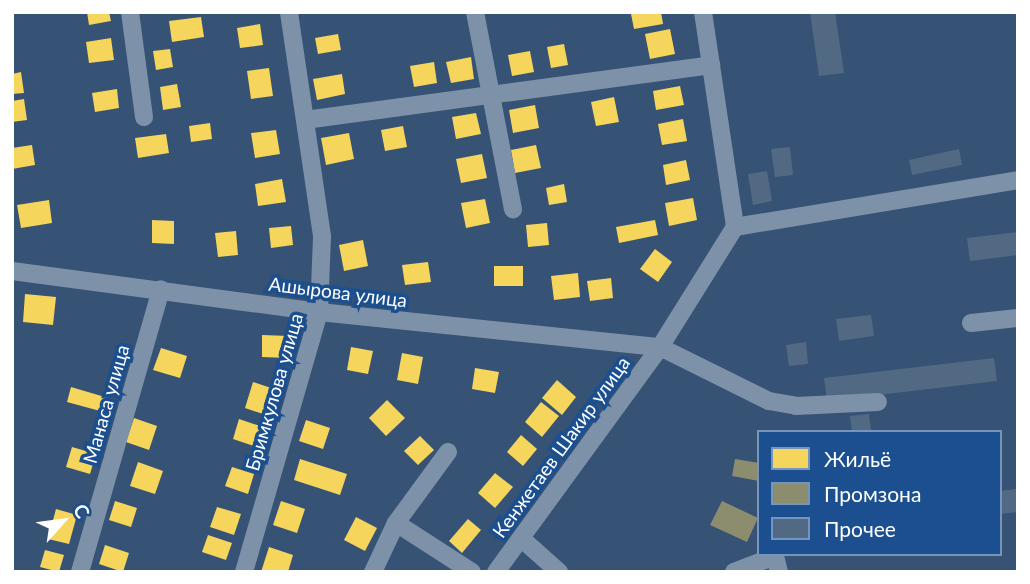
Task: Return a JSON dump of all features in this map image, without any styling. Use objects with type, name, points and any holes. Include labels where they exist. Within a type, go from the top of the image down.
[{"type":"street","points":[[130,12],[144,117]]},
{"type":"street","name":"Бримкулова улица","points":[[244,572],[319,312],[322,236],[289,12]]},
{"type":"street","points":[[475,12],[482,64],[494,94],[513,209]]},
{"type":"street","points":[[703,12],[736,227],[1018,180]]},
{"type":"street","points":[[305,120],[711,65]]},
{"type":"street","name":"Кенжетаев Шакир улица","points":[[496,572],[660,346],[736,227]]},
{"type":"street","name":"Ашырова улица","points":[[12,271],[319,312],[660,346]]},
{"type":"street","name":"Манаса улица","points":[[80,572],[161,289]]},
{"type":"street","points":[[971,323],[1018,318]]},
{"type":"street","points":[[660,346],[769,401],[796,405],[878,402]]},
{"type":"street","points":[[373,572],[396,523],[448,452]]},
{"type":"street","points":[[396,523],[472,572]]},
{"type":"street","points":[[522,539],[559,572]]},
{"type":"street","points":[[734,572],[775,556],[779,572]]},
{"type":"building: Жильё","points":[[87,12],[109,12],[111,21],[89,25]]},
{"type":"building: Жильё","points":[[661,12],[663,24],[634,29],[631,14]]},
{"type":"building: Жильё","points":[[201,17],[204,37],[172,42],[169,21]]},
{"type":"building: Жильё","points":[[260,24],[263,45],[240,48],[237,28]]},
{"type":"building: Жильё","points":[[670,29],[675,54],[650,59],[645,34]]},
{"type":"building: Жильё","points":[[338,34],[341,50],[318,54],[315,38]]},
{"type":"building: Жильё","points":[[111,38],[114,60],[89,63],[86,42]]},
{"type":"building: Жильё","points":[[564,44],[568,65],[551,68],[547,47]]},
{"type":"building: Жильё","points":[[170,49],[173,67],[156,70],[153,51]]},
{"type":"building: Жильё","points":[[530,51],[534,72],[512,76],[508,55]]},
{"type":"building: Жильё","points":[[471,57],[474,79],[451,83],[446,62]]},
{"type":"building: Жильё","points":[[434,62],[437,83],[414,87],[410,66]]},
{"type":"building: Жильё","points":[[269,68],[273,96],[251,99],[247,71]]},
{"type":"building: Жильё","points":[[21,72],[24,93],[12,94],[12,74]]},
{"type":"building: Жильё","points":[[342,74],[345,94],[317,100],[313,79]]},
{"type":"building: Жильё","points":[[177,84],[181,107],[163,110],[160,87]]},
{"type":"building: Жильё","points":[[680,86],[684,105],[656,110],[653,91]]},
{"type":"building: Жильё","points":[[117,89],[119,108],[95,112],[92,93]]},
{"type":"building: Жильё","points":[[614,97],[619,122],[596,126],[591,102]]},
{"type":"building: Жильё","points":[[24,99],[27,120],[12,122],[12,101]]},
{"type":"building: Жильё","points":[[535,105],[539,128],[513,133],[509,110]]},
{"type":"building: Жильё","points":[[476,113],[481,134],[456,139],[452,117]]},
{"type":"building: Жильё","points":[[683,119],[687,141],[662,145],[658,124]]},
{"type":"building: Жильё","points":[[210,123],[212,139],[191,142],[189,126]]},
{"type":"building: Жильё","points":[[403,126],[407,147],[385,151],[381,130]]},
{"type":"building: Жильё","points":[[276,130],[280,154],[255,158],[251,133]]},
{"type":"building: Жильё","points":[[349,133],[354,159],[326,165],[321,138]]},
{"type":"building: Жильё","points":[[166,134],[169,153],[138,158],[135,138]]},
{"type":"building: Жильё","points":[[32,145],[35,165],[12,169],[12,148]]},
{"type":"building: Жильё","points":[[536,145],[541,168],[515,173],[511,150]]},
{"type":"building: Жильё","points":[[482,154],[487,178],[461,183],[456,159]]},
{"type":"building: Жильё","points":[[686,160],[690,180],[666,185],[663,165]]},
{"type":"building: Жильё","points":[[282,179],[286,202],[258,206],[255,184]]},
{"type":"building: Жильё","points":[[564,184],[567,202],[549,205],[546,188]]},
{"type":"building: Жильё","points":[[693,198],[697,220],[669,226],[665,203]]},
{"type":"building: Жильё","points":[[485,199],[490,223],[466,228],[461,203]]},
{"type":"building: Жильё","points":[[49,200],[52,223],[21,228],[17,205]]},
{"type":"building: Жильё","points":[[152,220],[174,221],[174,244],[152,243]]},
{"type":"building: Жильё","points":[[655,220],[658,235],[619,243],[616,227]]},
{"type":"building: Жильё","points":[[547,223],[549,245],[528,247],[526,225]]},
{"type":"building: Жильё","points":[[291,226],[293,245],[271,248],[269,228]]},
{"type":"building: Жильё","points":[[236,231],[238,255],[218,257],[215,233]]},
{"type":"building: Жильё","points":[[363,240],[368,266],[344,271],[339,245]]},
{"type":"building: Жильё","points":[[655,249],[672,262],[658,282],[640,269]]},
{"type":"building: Жильё","points":[[428,262],[431,282],[405,285],[402,265]]},
{"type":"building: Жильё","points":[[494,266],[523,266],[523,286],[494,286]]},
{"type":"building: Жильё","points":[[578,273],[580,297],[554,300],[551,276]]},
{"type":"building: Жильё","points":[[611,278],[613,298],[590,301],[587,281]]},
{"type":"building: Жильё","points":[[25,294],[56,297],[53,325],[23,322]]},
{"type":"building: Жильё","points":[[262,335],[289,336],[288,358],[262,357]]},
{"type":"building: Жильё","points":[[351,347],[373,351],[368,374],[347,370]]},
{"type":"building: Жильё","points":[[161,348],[187,356],[180,378],[153,370]]},
{"type":"building: Жильё","points":[[402,353],[423,357],[418,384],[397,380]]},
{"type":"building: Жильё","points":[[475,368],[499,372],[495,393],[472,389]]},
{"type":"building: Жильё","points":[[557,380],[576,397],[562,415],[542,398]]},
{"type":"building: Жильё","points":[[253,382],[277,390],[269,416],[245,408]]},
{"type":"building: Жильё","points":[[71,387],[115,400],[111,414],[67,402]]},
{"type":"building: Жильё","points":[[387,400],[405,418],[386,436],[369,418]]},
{"type":"building: Жильё","points":[[541,402],[559,416],[542,437],[525,422]]},
{"type":"building: Жильё","points":[[134,418],[157,426],[149,450],[126,442]]},
{"type":"building: Жильё","points":[[239,419],[266,428],[260,448],[233,439]]},
{"type":"building: Жильё","points":[[306,420],[330,428],[323,449],[299,441]]},
{"type":"building: Жильё","points":[[521,435],[537,449],[523,466],[507,452]]},
{"type":"building: Жильё","points":[[420,436],[434,450],[418,465],[404,451]]},
{"type":"building: Жильё","points":[[72,447],[96,454],[90,474],[66,467]]},
{"type":"building: Жильё","points":[[300,459],[347,474],[340,495],[294,480]]},
{"type":"building: Жильё","points":[[138,462],[163,471],[155,494],[130,486]]},
{"type":"building: Жильё","points":[[232,467],[254,474],[248,494],[225,486]]},
{"type":"building: Жильё","points":[[495,473],[513,487],[495,508],[478,493]]},
{"type":"building: Жильё","points":[[115,501],[137,508],[131,527],[109,520]]},
{"type":"building: Жильё","points":[[281,501],[305,509],[297,533],[273,525]]},
{"type":"building: Жильё","points":[[217,507],[241,514],[234,535],[210,527]]},
{"type":"building: Жильё","points":[[56,509],[77,515],[69,544],[48,539]]},
{"type":"building: Жильё","points":[[356,517],[377,528],[365,551],[344,540]]},
{"type":"building: Жильё","points":[[468,519],[481,530],[462,553],[449,541]]},
{"type":"building: Жильё","points":[[208,535],[232,543],[226,560],[202,552]]},
{"type":"building: Жильё","points":[[105,545],[129,553],[123,572],[99,564]]},
{"type":"building: Жильё","points":[[269,547],[293,555],[288,572],[261,572]]},
{"type":"building: Жильё","points":[[45,550],[64,555],[59,572],[40,567]]},
{"type":"building: Промзона","points":[[735,459],[757,463],[757,481],[732,476]]},
{"type":"building: Промзона","points":[[722,501],[757,518],[747,542],[710,525]]},
{"type":"building: Прочее","points":[[810,12],[835,12],[844,73],[819,76]]},
{"type":"building: Прочее","points":[[790,147],[793,175],[775,177],[771,149]]},
{"type":"building: Прочее","points":[[959,149],[962,165],[912,175],[909,160]]},
{"type":"building: Прочее","points":[[767,171],[772,201],[753,205],[748,174]]},
{"type":"building: Прочее","points":[[1018,232],[1018,255],[970,261],[967,238]]},
{"type":"building: Прочее","points":[[871,315],[874,336],[839,341],[836,319]]},
{"type":"building: Прочее","points":[[806,342],[808,364],[789,366],[786,345]]},
{"type":"building: Прочее","points":[[994,358],[997,381],[827,401],[824,378]]},
{"type":"building: Прочее","points":[[869,414],[871,430],[852,430],[850,416]]},
{"type":"building: Прочее","points":[[1016,489],[1018,512],[1002,514],[1002,491]]}]
